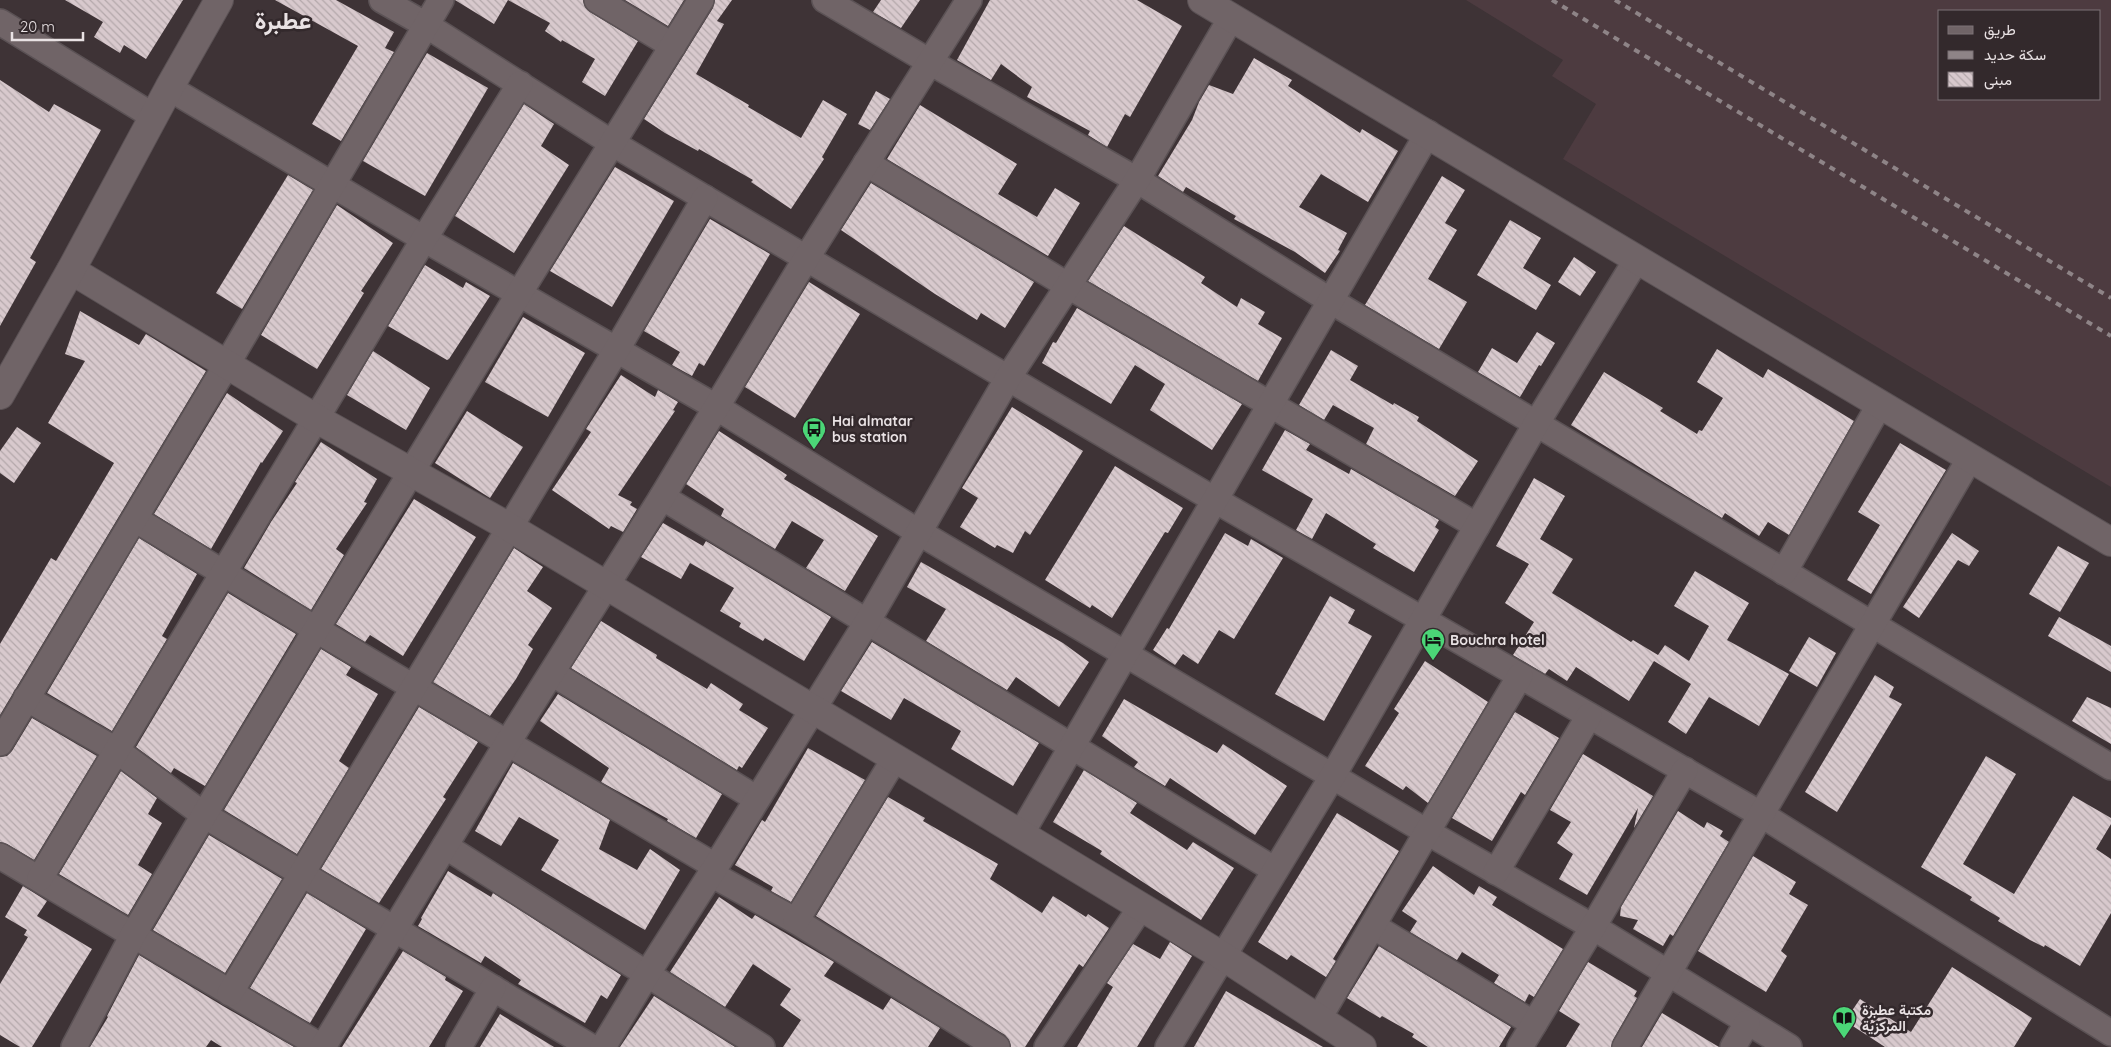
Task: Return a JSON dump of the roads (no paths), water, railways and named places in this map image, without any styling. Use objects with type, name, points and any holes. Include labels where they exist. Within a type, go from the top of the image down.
[{"type":"main road","points":[[0,395],[219,0]]},
{"type":"main road","points":[[1202,0],[1428,133],[2111,542]]},
{"type":"main road","points":[[71,270],[317,419],[509,527],[895,758],[1224,957],[1362,1047]]},
{"type":"street","points":[[382,0],[426,25],[612,143],[1008,378],[1762,815],[2111,1033]]},
{"type":"street","points":[[0,743],[227,364],[441,0]]},
{"type":"street","points":[[598,0],[673,46]]},
{"type":"street","points":[[74,1047],[133,936],[204,815],[520,292],[701,0]]},
{"type":"street","points":[[825,0],[1137,180],[1331,302],[2111,767]]},
{"type":"street","points":[[0,856],[323,1047],[508,742],[607,586],[807,257],[968,0]]},
{"type":"street","points":[[604,1047],[647,974],[867,622],[1008,378],[1137,180],[1231,18]]},
{"type":"street","points":[[0,22],[153,116]]},
{"type":"street","points":[[40,878],[424,239],[520,84]]},
{"type":"street","points":[[169,88],[424,239],[520,292],[716,407],[920,532],[1593,928],[1789,1047]]},
{"type":"street","points":[[1021,834],[1428,133]]},
{"type":"street","points":[[866,163],[1067,285],[1477,526]]},
{"type":"street","points":[[230,993],[412,687],[617,349],[705,198]]},
{"type":"street","points":[[1168,1047],[1332,776],[1536,424],[1637,259]]},
{"type":"street","points":[[1784,572],[1880,404]]},
{"type":"street","points":[[1625,1047],[1970,458]]},
{"type":"street","points":[[662,497],[1274,870]]},
{"type":"street","points":[[134,519],[316,630],[508,742],[997,1047]]},
{"type":"street","points":[[552,673],[757,799]]},
{"type":"street","points":[[1320,1018],[1427,832],[1520,676]]},
{"type":"street","points":[[26,698],[116,750],[204,815],[302,872],[591,1047]]},
{"type":"street","points":[[1496,872],[1589,716]]},
{"type":"street","points":[[796,921],[895,758]]},
{"type":"street","points":[[1520,1047],[1593,928],[1685,770]]},
{"type":"street","points":[[445,846],[762,1047]]},
{"type":"street","points":[[1047,1047],[1141,907]]},
{"type":"street","points":[[1373,926],[1534,1024]]},
{"type":"street","points":[[459,1047],[493,988]]},
{"type":"street","points":[[1733,1047],[1747,1023]]},
{"type":"railway","points":[[1552,0],[2111,336]]},
{"type":"railway","points":[[1615,0],[2111,298]]},
{"type":"place","name":"Hai almatar bus station","points":[[814,450]]},
{"type":"place","name":"Bouchra hotel","points":[[1433,661]]},
{"type":"place","name":"مكتبة عطبرة المركزية","points":[[1844,1039]]},
{"type":"district","name":"عطبرة","points":[[283,21]]}]
